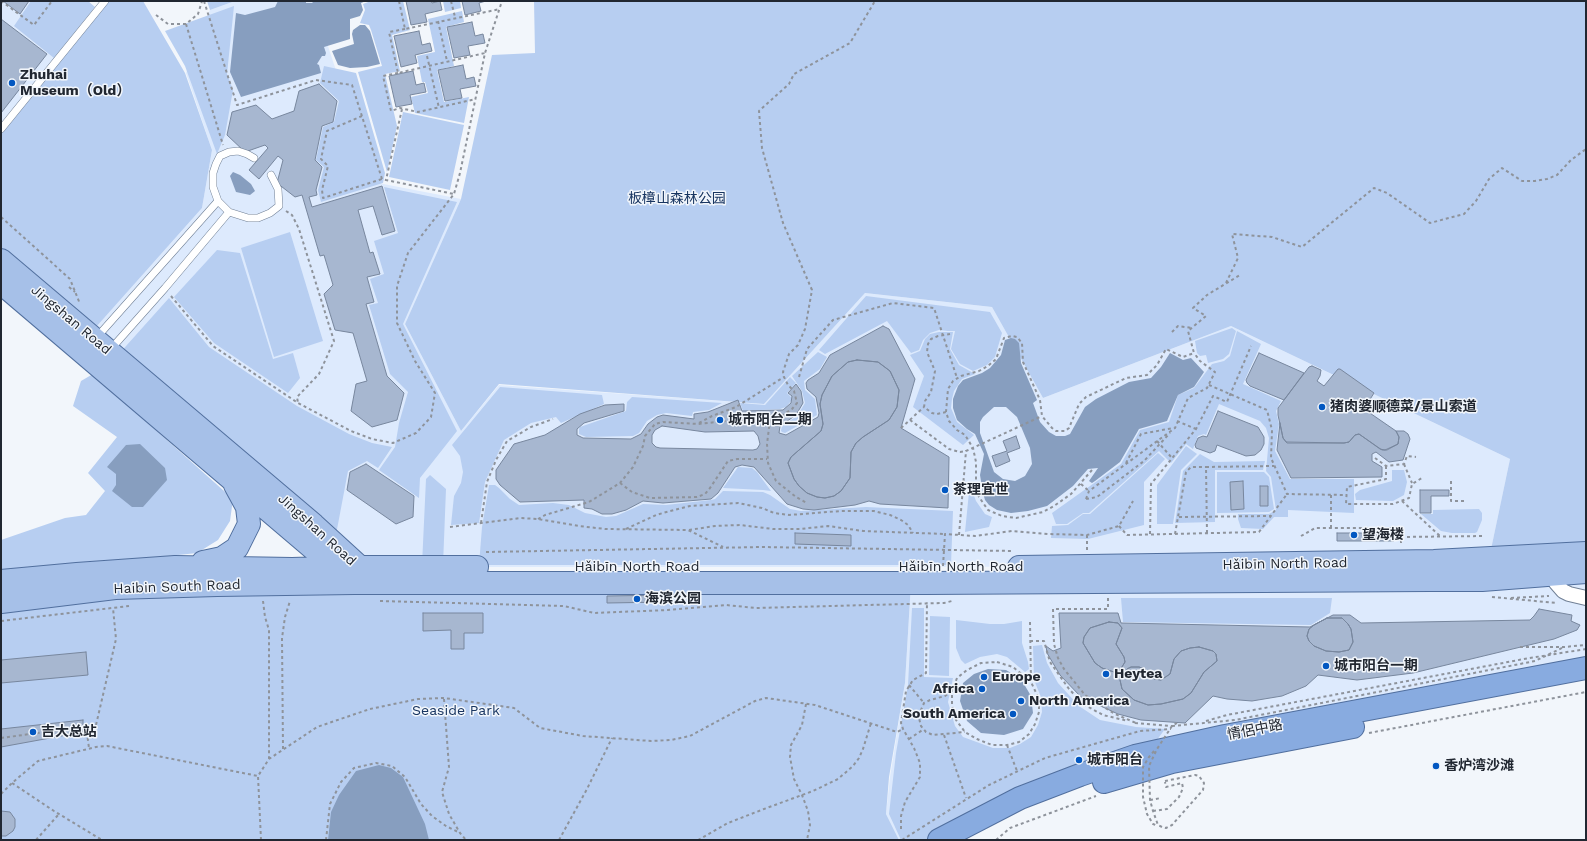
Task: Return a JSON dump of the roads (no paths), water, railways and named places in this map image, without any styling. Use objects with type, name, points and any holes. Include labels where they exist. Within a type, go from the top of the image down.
[{"type":"highway","name":"情侶中路","points":[[939,840],[1020,798],[1080,774],[1135,756],[1225,736],[1586,668]]},
{"type":"highway","name":"情侶中路","points":[[971,840],[1026,811],[1070,793],[1172,762],[1586,682]]},
{"type":"main road","name":"Jingshan Road","points":[[1,260],[314,525],[357,575]]},
{"type":"main road","name":"Jingshan Road","points":[[1,283],[336,569],[357,575]]},
{"type":"main road","points":[[176,567],[222,558],[237,548],[249,524],[247,507],[230,478]]},
{"type":"main road","name":"Hǎibīn North Road","points":[[357,575],[944,558],[1434,562],[1586,553]]},
{"type":"main road","name":"Haibin South Road","points":[[1,582],[77,574],[176,567],[336,569]]},
{"type":"main road","name":"Hǎibīn North Road","points":[[357,575],[927,583],[1482,580],[1586,572]]},
{"type":"main road","name":"Haibin South Road","points":[[1,602],[115,588],[292,584],[357,575]]},
{"type":"street","points":[[1554,575],[1559,588],[1570,594],[1586,598]]},
{"type":"lane","points":[[1,129],[105,1]]},
{"type":"lane","points":[[254,158],[247,154],[238,152],[220,156],[213,173],[213,187],[218,201],[229,212],[248,218],[258,218],[270,213],[279,206],[278,189],[271,175]]},
{"type":"lane","points":[[102,346],[218,201]]},
{"type":"lane","points":[[102,346],[165,288],[229,212]]},
{"type":"place","name":"Zhuhai Museum（Old）","points":[[12,83]]},
{"type":"place","name":"猪肉婆顺德菜/景山索道","points":[[1322,407]]},
{"type":"place","name":"城市阳台二期","points":[[720,420]]},
{"type":"place","name":"茶理宜世","points":[[945,490]]},
{"type":"place","name":"望海楼","points":[[1354,535]]},
{"type":"place","name":"海滨公园","points":[[637,599]]},
{"type":"place","name":"城市阳台一期","points":[[1326,666]]},
{"type":"place","name":"Heytea","points":[[1106,674]]},
{"type":"place","name":"Europe","points":[[984,677]]},
{"type":"place","name":"Africa","points":[[982,689]]},
{"type":"place","name":"North America","points":[[1021,701]]},
{"type":"place","name":"South America","points":[[1013,714]]},
{"type":"place","name":"吉大总站","points":[[33,732]]},
{"type":"place","name":"城市阳台","points":[[1079,760]]},
{"type":"place","name":"香炉湾沙滩","points":[[1436,766]]},
{"type":"park label","name":"板樟山森林公园","points":[[677,199]]},
{"type":"park label","name":"Seaside Park","points":[[456,711]]}]
